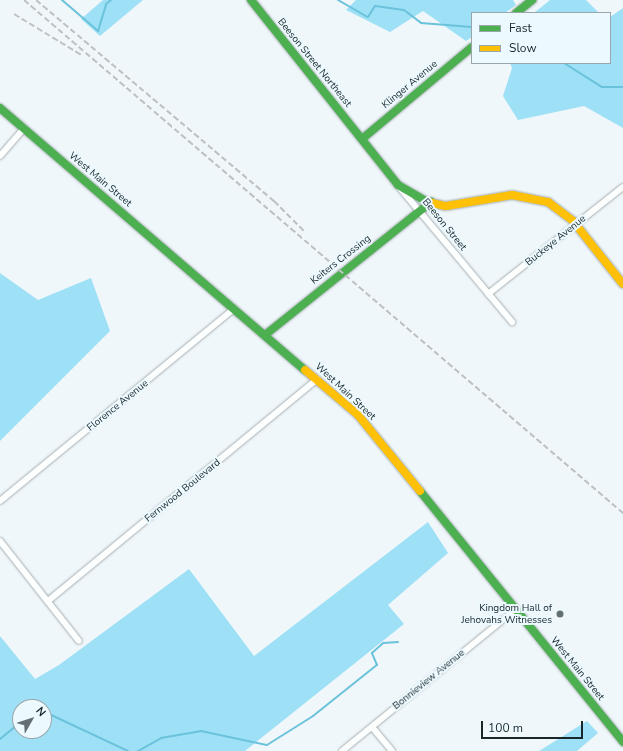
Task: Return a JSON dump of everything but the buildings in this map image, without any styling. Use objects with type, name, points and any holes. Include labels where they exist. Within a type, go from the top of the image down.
[{"type":"street","name":"Beeson Street Northeast","points":[[250,0],[362,139]]},
{"type":"street","points":[[517,12],[532,0]]},
{"type":"street","name":"Klinger Avenue","points":[[362,139],[471,49]]},
{"type":"street","name":"West Main Street","points":[[0,108],[317,379],[378,438],[623,742]]},
{"type":"street","points":[[0,156],[24,128]]},
{"type":"street","name":"Beeson Street","points":[[362,139],[420,212],[512,322]]},
{"type":"street","points":[[398,185],[431,202],[456,206],[502,196],[524,195],[548,202],[576,225],[623,284]]},
{"type":"street","name":"Buckeye Avenue","points":[[488,294],[623,187]]},
{"type":"street","name":"Keiters Crossing","points":[[265,335],[431,202]]},
{"type":"street","name":"Florence Avenue","points":[[0,501],[234,308]]},
{"type":"street","name":"Fernwood Boulevard","points":[[48,601],[317,379]]},
{"type":"street","points":[[0,540],[80,641]]},
{"type":"street","name":"Bonnieview Avenue","points":[[342,751],[516,609]]},
{"type":"street","points":[[372,726],[392,751]]},
{"type":"shaded area","points":[[103,0],[143,0],[100,36],[81,19]]},
{"type":"shaded area","points":[[356,0],[513,0],[516,5],[506,12],[471,12],[471,38],[466,41],[423,11],[390,32],[346,10]]},
{"type":"shaded area","points":[[550,0],[586,0],[598,12],[535,12]]},
{"type":"shaded area","points":[[623,8],[623,128],[584,106],[518,120],[503,96],[512,68],[510,64],[611,64],[611,16]]},
{"type":"shaded area","points":[[0,273],[38,300],[91,278],[110,331],[0,441]]},
{"type":"shaded area","points":[[428,522],[448,553],[388,605],[404,624],[245,751],[0,751],[0,636],[35,679],[59,665],[189,569],[254,656]]},
{"type":"shaded area","points":[[587,721],[598,733],[577,751],[539,751]]},
{"type":"waterway","points":[[62,0],[98,31],[106,4],[111,0]]},
{"type":"waterway","points":[[338,0],[368,17],[375,6],[404,10],[421,23],[471,27]]},
{"type":"waterway","points":[[566,64],[602,87],[623,87]]},
{"type":"waterway","points":[[138,751],[161,738],[201,731],[267,745],[313,716],[377,665],[372,653],[383,643],[398,642]]},
{"type":"waterway","points":[[52,715],[128,751]]},
{"type":"waterway","points":[[0,739],[12,729]]},
{"type":"railway","points":[[24,0],[623,513]]},
{"type":"railway","points":[[36,0],[274,201],[304,231]]},
{"type":"railway","points":[[14,14],[83,56]]},
{"type":"traffic: fast","points":[[251,0],[398,185],[428,202]]},
{"type":"traffic: fast","points":[[517,12],[532,0]]},
{"type":"traffic: fast","points":[[362,139],[471,48]]},
{"type":"traffic: fast","points":[[0,108],[305,370]]},
{"type":"traffic: fast","points":[[265,335],[431,202]]},
{"type":"traffic: fast","points":[[420,491],[623,742]]},
{"type":"traffic: slow","points":[[428,202],[446,206],[512,195],[548,202],[573,221],[623,284]]},
{"type":"traffic: slow","points":[[305,370],[358,415],[420,491]]},
{"type":"place","name":"Kingdom Hall of Jehovahs Witnesses","points":[[560,614]]}]
